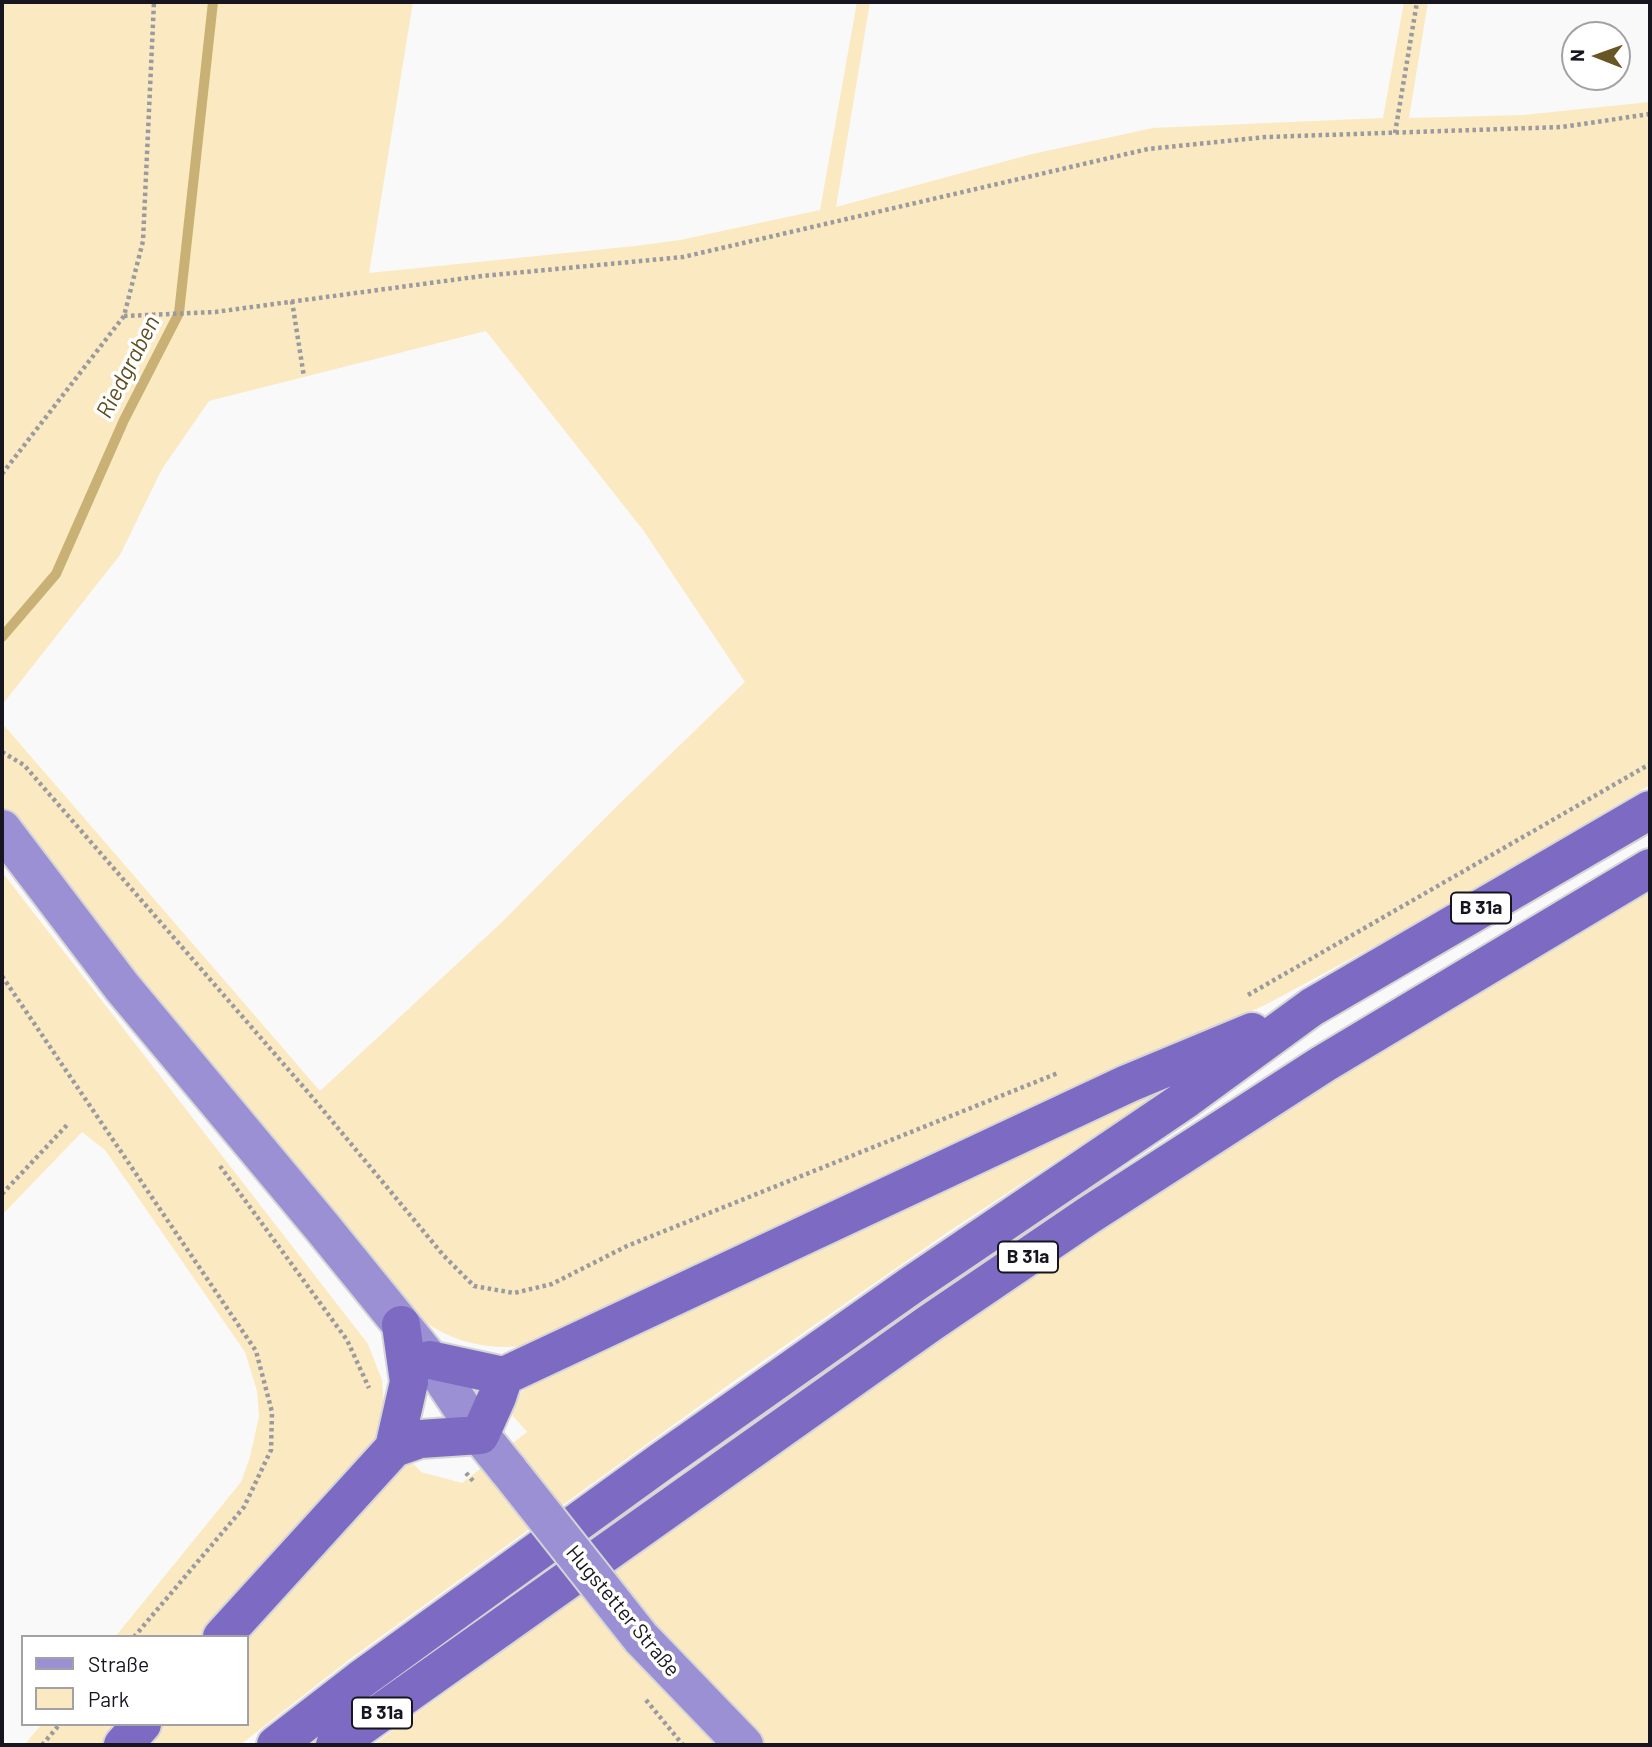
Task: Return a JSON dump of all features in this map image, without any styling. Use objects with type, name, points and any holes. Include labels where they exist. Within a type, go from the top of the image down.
[{"type":"highway","name":"B 31a","points":[[276,1745],[360,1679],[662,1461],[925,1276],[1186,1099],[1312,1007],[1650,810]]},
{"type":"highway","name":"B 31a","points":[[335,1745],[930,1323],[1077,1223],[1323,1065],[1650,868]]},
{"type":"highway","points":[[430,1360],[504,1376],[1127,1084],[1312,1007]]},
{"type":"highway","points":[[224,1635],[397,1435],[409,1382],[401,1325]]},
{"type":"highway","points":[[397,1435],[488,1458],[497,1397],[504,1376]]},
{"type":"highway","points":[[381,1745],[403,1719],[428,1680]]},
{"type":"highway","points":[[123,1745],[140,1726]]},
{"type":"main road","name":"Hugstetter Straße","points":[[2,829],[122,987],[430,1360],[488,1458],[641,1639],[744,1745]]},
{"type":"path","points":[[2,474],[124,316],[144,241],[154,2]]},
{"type":"path","points":[[1395,133],[1418,2]]},
{"type":"path","points":[[124,316],[215,312],[482,276],[683,257],[1148,149],[1266,137],[1562,127],[1650,114]]},
{"type":"path","points":[[292,301],[303,377]]},
{"type":"path","points":[[2,752],[24,765],[313,1098],[444,1256],[474,1286],[514,1293],[552,1284],[627,1247],[1066,1070]]},
{"type":"path","points":[[1245,997],[1650,764]]},
{"type":"path","points":[[2,976],[256,1351],[272,1412],[271,1450],[244,1507],[136,1635]]},
{"type":"path","points":[[2,1194],[67,1125]]},
{"type":"path","points":[[216,1160],[347,1340],[365,1377],[374,1404],[397,1435]]},
{"type":"path","points":[[458,1469],[488,1458]]},
{"type":"path","points":[[42,1745],[58,1726]]},
{"type":"green space","points":[[2,2],[413,2],[369,273],[680,240],[820,210],[857,2],[870,2],[836,207],[1032,154],[1153,128],[1383,118],[1404,2],[1428,2],[1409,118],[1523,115],[1650,102],[1650,785],[1421,921],[1267,1004],[535,1344],[490,1346],[447,1335],[421,1319],[321,1194],[99,933],[2,808],[2,723],[320,1091],[500,924],[745,682],[643,530],[486,331],[209,401],[162,469],[120,555],[2,705]]},
{"type":"green space","points":[[2,872],[368,1344],[382,1380],[385,1419],[368,1456],[205,1635],[117,1635],[241,1482],[250,1457],[259,1416],[257,1391],[245,1352],[105,1150],[82,1132],[2,1215]]},
{"type":"green space","points":[[1650,883],[1650,1745],[373,1745],[631,1558],[797,1430],[1081,1240],[1447,1004]]},
{"type":"green space","points":[[1158,1086],[1161,1092],[948,1232],[734,1381],[350,1659],[240,1745],[138,1745],[155,1726],[248,1726],[248,1636],[409,1459],[421,1472],[462,1483],[527,1432],[513,1416],[511,1408],[522,1392],[550,1369]]},
{"type":"green space","points":[[40,1726],[121,1726],[103,1745],[24,1745]]},
{"type":"waterway","name":"Riedgraben","points":[[2,637],[56,574],[124,420],[179,313],[213,2]]}]
